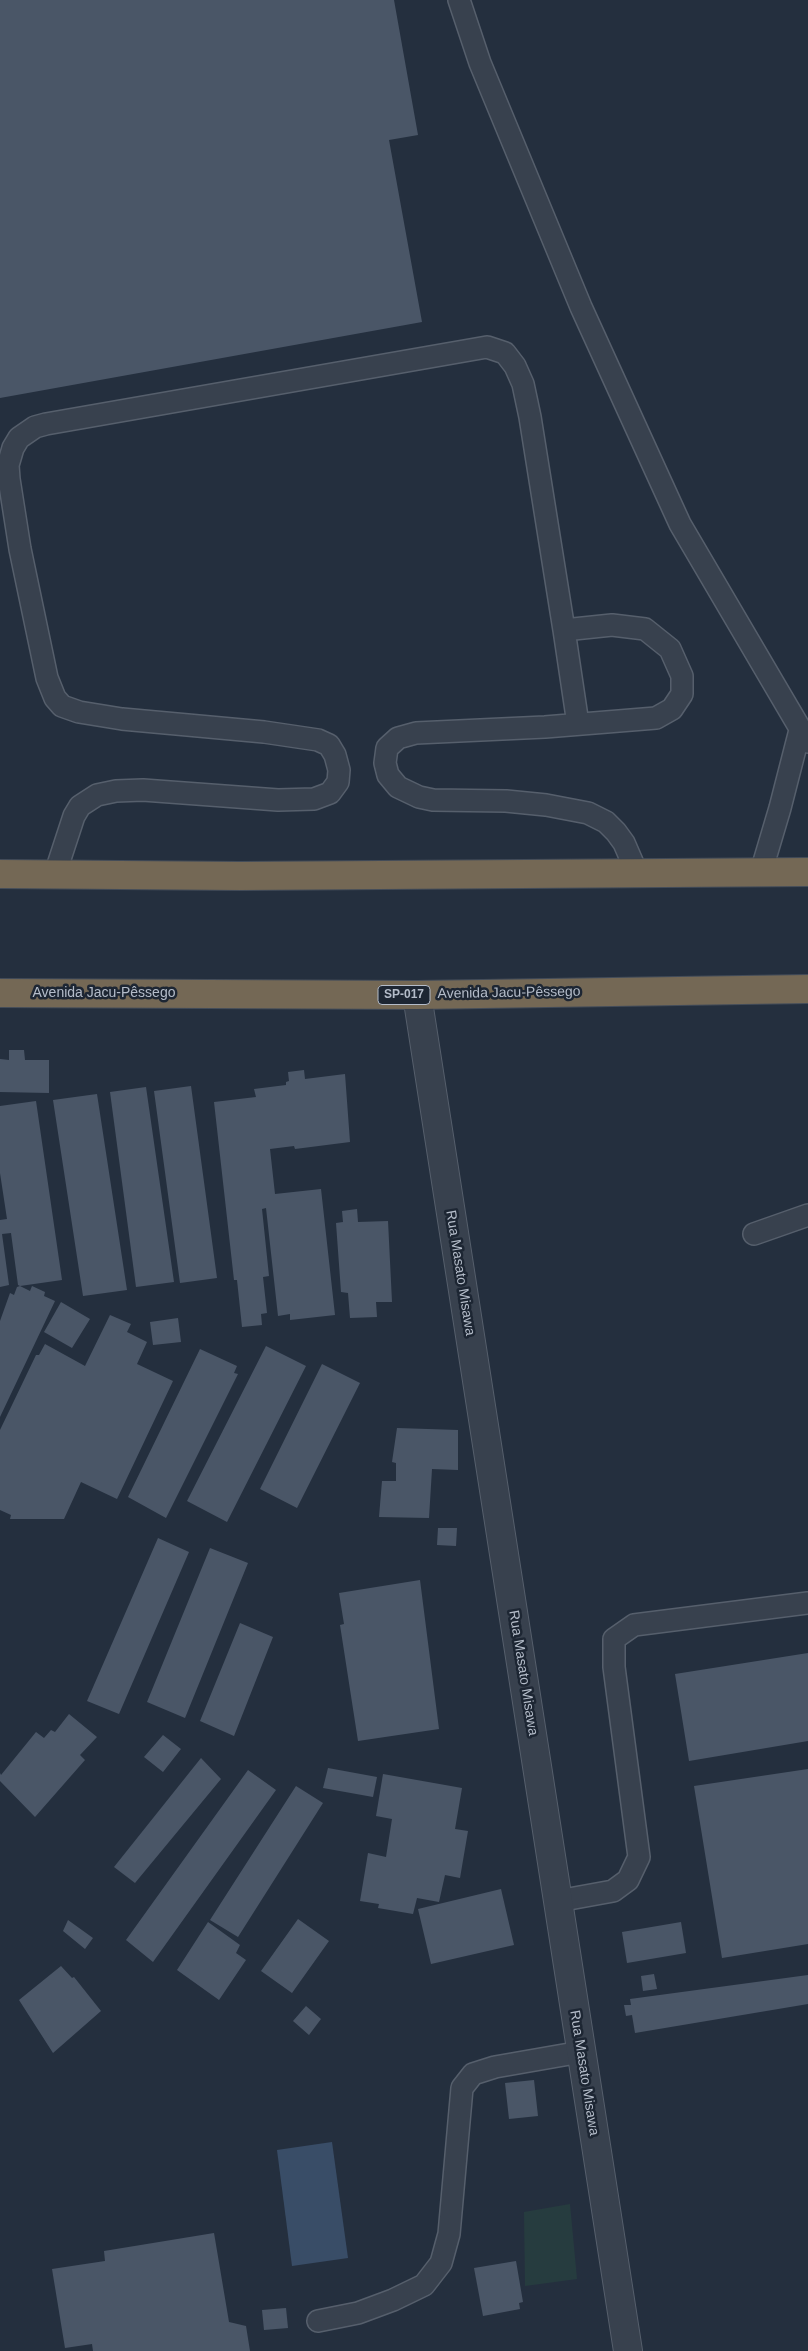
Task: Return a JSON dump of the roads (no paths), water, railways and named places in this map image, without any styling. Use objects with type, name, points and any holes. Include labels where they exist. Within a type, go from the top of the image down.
[{"type":"highway","points":[[0,874],[240,876],[808,872]]},
{"type":"highway","name":"Avenida Jacu-Pêssego","points":[[0,993],[417,994],[808,990]]},
{"type":"street","name":"Rua Masato Misawa","points":[[417,994],[628,2351]]},
{"type":"lane","points":[[459,0],[480,63],[574,289],[680,524],[804,736],[761,872]]},
{"type":"lane","points":[[55,874],[74,816],[80,806],[97,795],[116,791],[143,790],[278,800],[314,799],[330,794],[338,782],[339,770],[335,755],[329,745],[318,740],[264,732],[122,719],[79,712],[62,706],[55,698],[47,678],[20,549],[9,479],[8,465],[13,448],[20,438],[35,428],[453,352],[487,347],[505,353],[515,366],[523,384],[530,417],[578,724]]},
{"type":"lane","points":[[564,630],[612,625],[645,629],[670,649],[682,676],[682,694],[678,703],[665,714],[645,719],[416,733],[398,738],[387,748],[385,763],[388,775],[398,787],[419,797],[433,800],[506,801],[546,805],[588,813],[606,822],[616,832],[624,843],[637,873]]},
{"type":"lane","points":[[754,1234],[808,1215]]},
{"type":"lane","points":[[558,1901],[613,1891],[628,1880],[639,1857],[614,1667],[614,1639],[634,1625],[808,1603]]},
{"type":"lane","points":[[318,2321],[358,2313],[393,2300],[424,2285],[441,2263],[448,2234],[462,2088],[473,2074],[495,2067],[581,2052]]},
{"type":"water","points":[[332,2142],[348,2258],[292,2266],[277,2150]]}]
